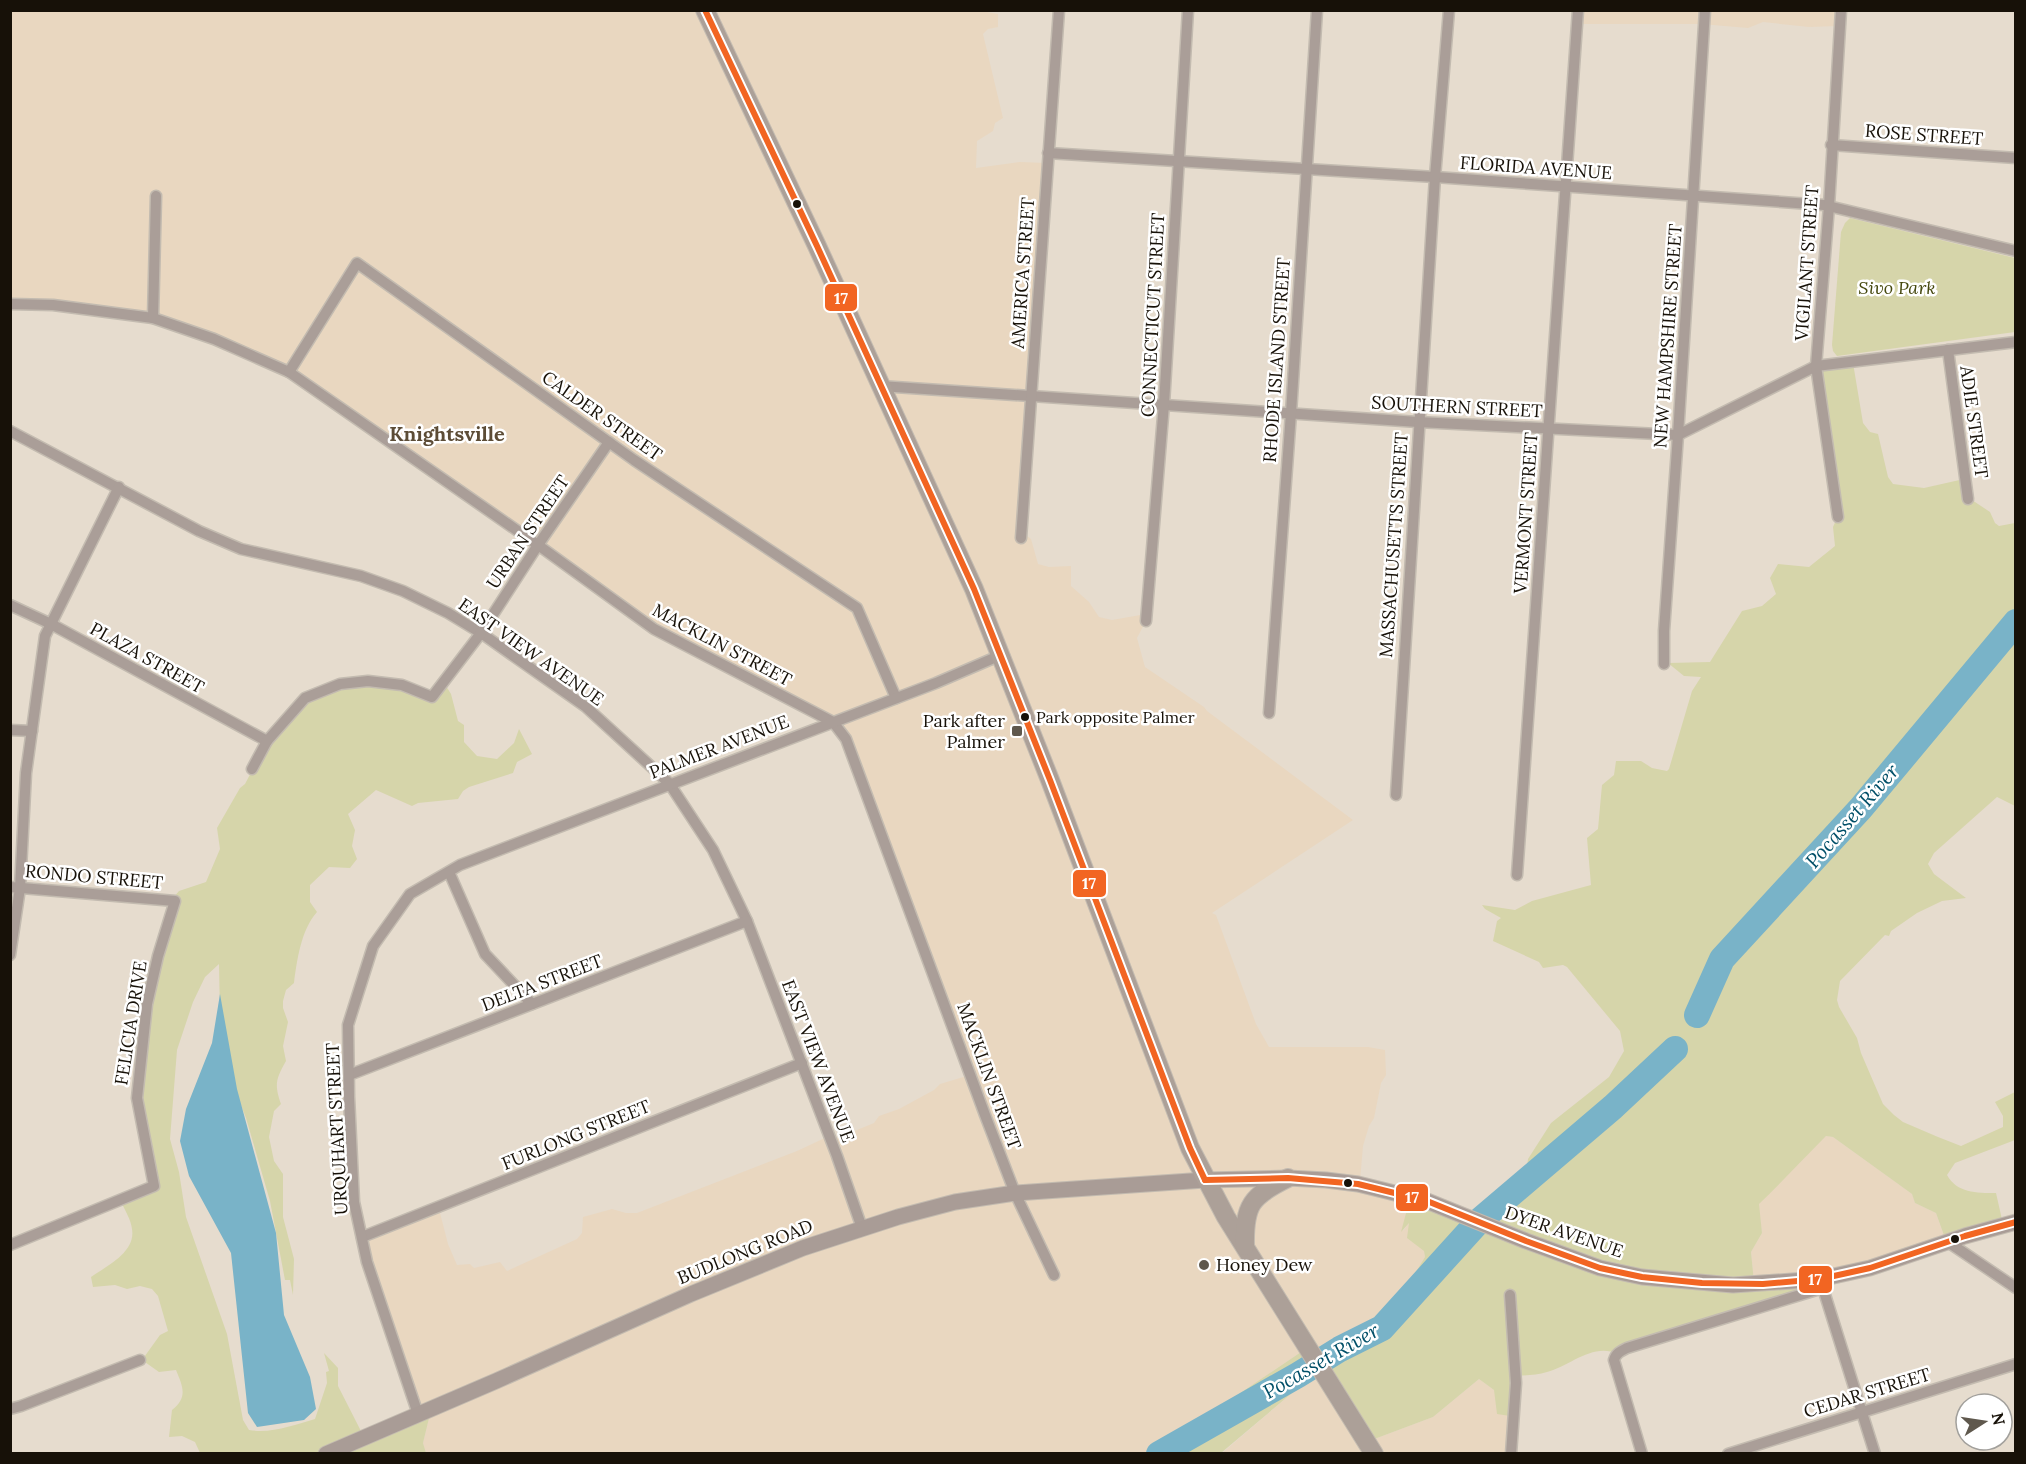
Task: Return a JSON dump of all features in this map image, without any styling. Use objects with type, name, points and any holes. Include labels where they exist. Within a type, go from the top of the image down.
[{"type":"main road","points":[[705,10],[817,246],[879,386],[949,534],[1001,655],[1190,1148],[1205,1180],[1245,1248],[1374,1454]]},
{"type":"main road","points":[[1245,1248],[1244,1223],[1251,1203],[1264,1190],[1288,1178]]},
{"type":"main road","name":"DYER AVENUE","points":[[1205,1180],[1288,1178],[1358,1184],[1427,1201],[1600,1268],[1642,1277],[1733,1285],[1821,1283],[2016,1222]]},
{"type":"main road","name":"BUDLONG ROAD","points":[[326,1454],[747,1270],[862,1228],[955,1202],[1015,1193],[1090,1186],[1205,1180]]},
{"type":"street","name":"AMERICA STREET","points":[[1021,538],[1059,10]]},
{"type":"street","name":"CONNECTICUT STREET","points":[[1146,621],[1164,404],[1188,10]]},
{"type":"street","name":"RHODE ISLAND STREET","points":[[1269,713],[1317,10]]},
{"type":"street","name":"MASSACHUSETTS STREET","points":[[1396,795],[1418,422],[1449,10]]},
{"type":"street","name":"VERMONT STREET","points":[[1517,875],[1578,10]]},
{"type":"street","name":"NEW HAMPSHIRE STREET","points":[[1664,664],[1664,631],[1705,10]]},
{"type":"street","name":"VIGILANT STREET","points":[[1838,517],[1816,366],[1841,10]]},
{"type":"street","name":"ROSE STREET","points":[[1831,145],[2016,158]]},
{"type":"street","name":"FLORIDA AVENUE","points":[[1048,153],[1307,168],[1829,206],[2016,251]]},
{"type":"street","points":[[153,318],[156,196]]},
{"type":"street","name":"CALDER STREET","points":[[289,372],[357,263],[609,442],[857,608],[896,698]]},
{"type":"street","name":"MACKLIN STREET","points":[[10,304],[53,305],[153,318],[214,339],[289,372],[538,545],[654,629],[832,722],[846,740],[1015,1193],[1054,1275]]},
{"type":"street","name":"SOUTHERN STREET","points":[[879,386],[1418,422],[1678,435],[1816,366],[2016,342]]},
{"type":"street","name":"ADIE STREET","points":[[1948,350],[1968,499]]},
{"type":"street","name":"EAST VIEW AVENUE","points":[[10,431],[199,531],[241,549],[361,576],[403,591],[448,613],[481,633],[586,707],[669,783],[713,850],[747,921],[837,1156],[862,1228]]},
{"type":"street","name":"URBAN STREET","points":[[267,741],[305,698],[340,684],[368,681],[402,685],[432,698],[481,633],[609,442]]},
{"type":"street","points":[[10,955],[26,773],[45,636],[119,487]]},
{"type":"street","name":"PLAZA STREET","points":[[10,605],[51,624],[267,741]]},
{"type":"street","name":"PALMER AVENUE","points":[[449,872],[459,865],[896,698],[1001,655]]},
{"type":"street","points":[[10,730],[32,731]]},
{"type":"street","points":[[252,769],[267,741]]},
{"type":"street","points":[[449,872],[485,954],[532,1004]]},
{"type":"street","name":"URQUHART STREET","points":[[418,1414],[367,1262],[354,1202],[348,1025],[373,946],[410,894],[449,872]]},
{"type":"street","name":"RONDO STREET","points":[[15,887],[175,901]]},
{"type":"street","name":"FELICIA DRIVE","points":[[10,1245],[154,1186],[136,1098],[147,1005],[158,956],[175,901]]},
{"type":"street","name":"DELTA STREET","points":[[349,1075],[747,921]]},
{"type":"street","name":"FURLONG STREET","points":[[362,1237],[802,1063]]},
{"type":"street","points":[[1948,1242],[2016,1288]]},
{"type":"street","points":[[1642,1454],[1614,1360],[1619,1352],[1821,1283],[1875,1454]]},
{"type":"street","points":[[1510,1295],[1516,1383],[1511,1454]]},
{"type":"street","points":[[10,1409],[140,1360]]},
{"type":"street","name":"CEDAR STREET","points":[[1728,1454],[2016,1364]]},
{"type":"shaded area","points":[[976,10],[998,14],[998,27],[988,29],[983,34],[1003,118],[995,123],[993,131],[977,141],[976,168],[1020,162],[1046,163],[1022,532],[1031,539],[1038,564],[1049,567],[1071,566],[1071,586],[1089,602],[1099,617],[1112,620],[1146,614],[1147,619],[1137,638],[1145,667],[1204,707],[1353,820],[1212,913],[1216,915],[1256,1024],[1269,1047],[1368,1047],[1385,1050],[1386,1075],[1381,1083],[1374,1118],[1363,1146],[1360,1181],[1409,1202],[1403,1231],[1410,1221],[1425,1257],[1391,1312],[1384,1339],[1355,1344],[1343,1337],[1311,1356],[1304,1350],[1150,1453],[426,1453],[423,1443],[431,1410],[421,1414],[363,1238],[439,1209],[448,1244],[457,1265],[470,1264],[474,1268],[500,1262],[507,1271],[577,1239],[582,1233],[583,1217],[612,1209],[637,1213],[797,1151],[829,1136],[835,1139],[874,1123],[879,1116],[899,1109],[934,1090],[940,1084],[970,1075],[837,723],[660,633],[293,374],[138,314],[11,304],[11,11]]},
{"type":"shaded area","points":[[1580,11],[1842,11],[1838,26],[1809,27],[1763,22],[1748,28],[1701,24],[1581,24]]},
{"type":"shaded area","points":[[1826,1136],[1833,1137],[1912,1194],[1915,1203],[1936,1213],[1946,1241],[1883,1264],[1754,1282],[1751,1252],[1762,1233],[1758,1201]]},
{"type":"shaded area","points":[[1317,1378],[1369,1441],[1433,1417],[1479,1379],[1494,1390],[1510,1416],[1513,1453],[1221,1454],[1292,1393]]},
{"type":"green space","name":"Sivo Park","points":[[1850,218],[2015,258],[2015,332],[1837,356],[1832,345],[1841,232]]},
{"type":"green space","points":[[1853,363],[1863,423],[1870,432],[1878,434],[1888,477],[1893,484],[1924,488],[1964,479],[1969,498],[1990,512],[1995,523],[1999,526],[2015,523],[2015,806],[1997,797],[1934,853],[1928,864],[1934,874],[1966,898],[1942,901],[1917,913],[1891,931],[1889,936],[1885,935],[1840,981],[1837,1000],[1857,1038],[1883,1104],[1903,1122],[1961,1146],[2003,1127],[2003,1116],[1995,1102],[2015,1092],[2015,1140],[1955,1163],[1947,1175],[1962,1189],[1996,1193],[2003,1224],[1946,1241],[1936,1213],[1915,1203],[1912,1194],[1833,1137],[1826,1136],[1759,1204],[1762,1233],[1751,1252],[1754,1282],[1823,1287],[1618,1354],[1609,1351],[1591,1353],[1547,1372],[1519,1376],[1510,1416],[1497,1414],[1494,1390],[1479,1379],[1433,1417],[1369,1441],[1317,1378],[1292,1393],[1221,1453],[1150,1454],[1304,1350],[1311,1356],[1343,1337],[1355,1344],[1374,1340],[1374,1330],[1406,1288],[1425,1257],[1424,1251],[1407,1238],[1409,1223],[1401,1232],[1409,1202],[1496,1233],[1508,1199],[1516,1194],[1525,1182],[1528,1159],[1551,1123],[1609,1077],[1624,1051],[1620,1031],[1567,967],[1563,965],[1543,968],[1539,962],[1493,941],[1497,921],[1501,918],[1482,905],[1515,910],[1532,901],[1591,885],[1587,838],[1598,829],[1602,785],[1614,775],[1616,761],[1641,761],[1652,768],[1667,771],[1669,769],[1692,691],[1701,677],[1684,676],[1668,663],[1710,662],[1742,611],[1762,606],[1776,594],[1770,578],[1778,564],[1809,567],[1835,546],[1833,527],[1837,518],[1817,370]]},
{"type":"green space","points":[[369,680],[432,697],[446,686],[451,694],[458,721],[464,725],[464,742],[477,756],[497,759],[514,743],[519,729],[532,754],[517,762],[513,773],[469,787],[458,799],[418,803],[412,806],[376,790],[348,814],[355,830],[352,846],[357,859],[350,868],[329,867],[310,885],[310,902],[317,912],[303,936],[294,983],[286,990],[283,1001],[288,1022],[283,1046],[286,1061],[277,1082],[281,1104],[274,1111],[269,1137],[274,1161],[283,1174],[283,1217],[294,1259],[293,1295],[290,1280],[285,1280],[270,1201],[246,1118],[225,1064],[220,1015],[219,964],[205,977],[193,1002],[177,1050],[170,1139],[179,1172],[186,1217],[227,1334],[243,1420],[249,1430],[274,1430],[315,1419],[327,1383],[326,1372],[329,1371],[324,1353],[338,1368],[338,1386],[364,1437],[431,1410],[423,1443],[426,1453],[200,1453],[195,1442],[182,1436],[169,1437],[172,1410],[180,1401],[183,1392],[176,1370],[159,1372],[142,1360],[160,1335],[168,1331],[158,1296],[152,1289],[140,1286],[127,1289],[115,1285],[93,1287],[91,1277],[119,1258],[130,1245],[131,1226],[121,1202],[152,1188],[138,1092],[148,1004],[173,898],[179,891],[206,882],[220,849],[217,828],[240,788],[245,784],[268,740],[306,699]]},
{"type":"water","points":[[220,994],[237,1089],[276,1233],[284,1315],[310,1377],[316,1409],[304,1420],[257,1427],[248,1413],[231,1253],[189,1176],[180,1141],[186,1109],[212,1043]]},
{"type":"waterway","name":"Pocasset River","points":[[1697,1015],[1722,959],[1861,808],[2016,622]]},
{"type":"waterway","name":"Pocasset River","points":[[1159,1454],[1340,1349],[1382,1328],[1478,1222],[1613,1107],[1675,1049]]},
{"type":"transit line","name":"17","points":[[705,10],[817,246],[974,589],[1050,780],[1190,1148],[1205,1180]]},
{"type":"transit line","name":"17","points":[[1205,1180],[1288,1178],[1358,1184],[1427,1201],[1600,1268],[1642,1277],[1702,1283],[1763,1284],[1820,1279],[1870,1268],[1965,1236],[2016,1222]]},
{"type":"place","name":"Park opposite Palmer","points":[[1025,717]]},
{"type":"place","name":"Park after Palmer","points":[[1017,731]]},
{"type":"place","name":"Honey Dew","points":[[1204,1265]]},
{"type":"district","name":"Knightsville","points":[[447,434]]}]
